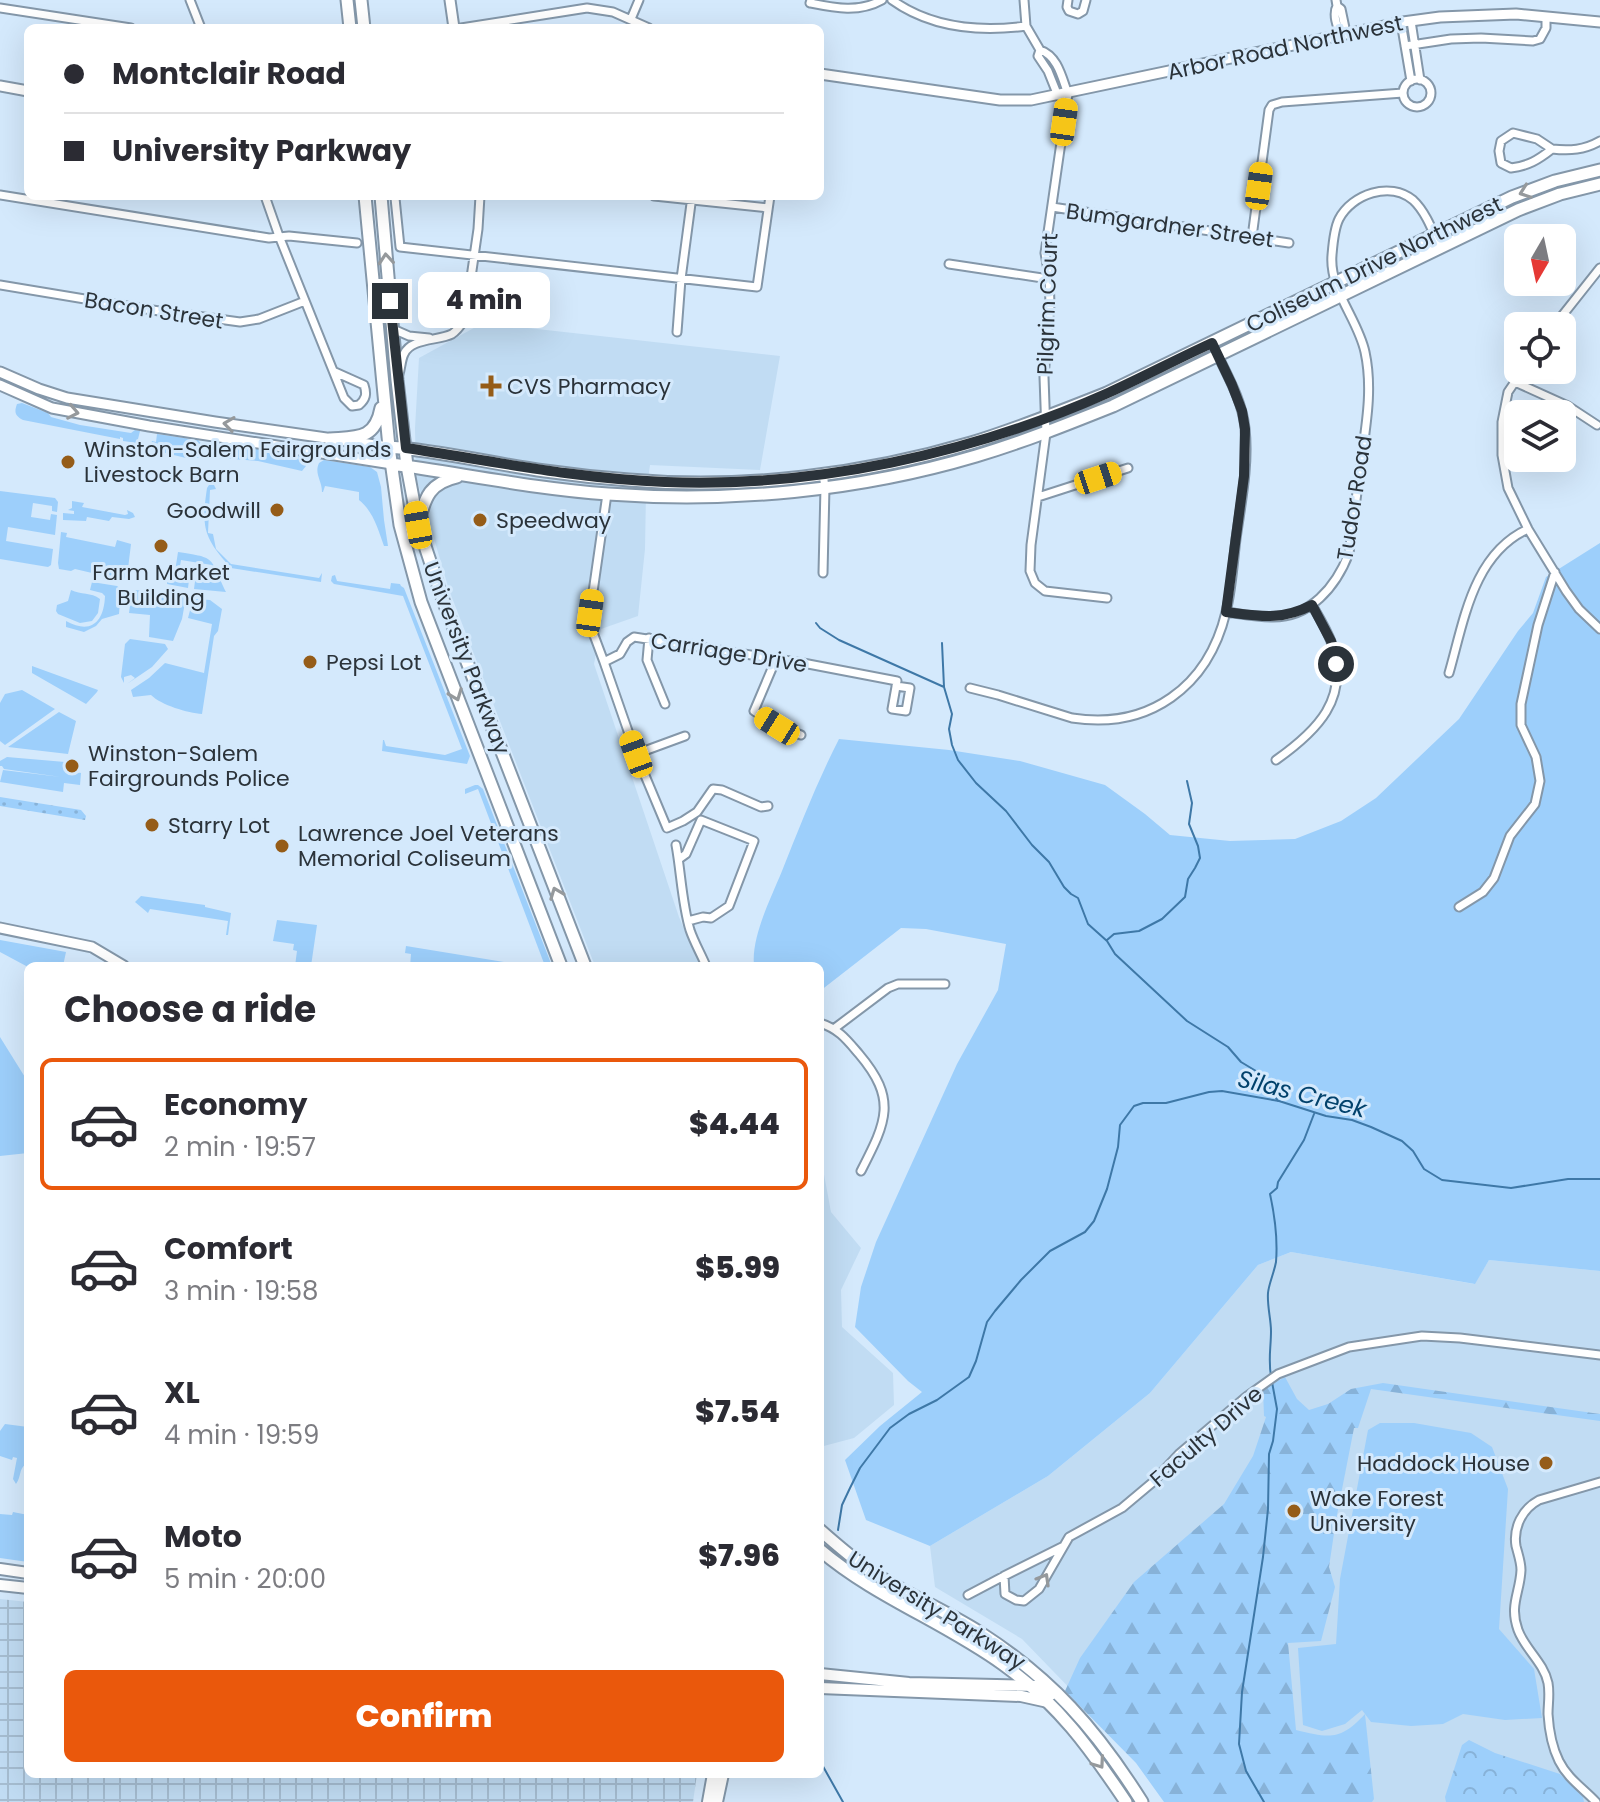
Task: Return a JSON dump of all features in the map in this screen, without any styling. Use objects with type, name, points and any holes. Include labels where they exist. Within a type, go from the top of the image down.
[{"type":"main road","points":[[347,0],[350,24]]},
{"type":"main road","points":[[361,0],[364,24]]},
{"type":"main road","name":"Coliseum Drive Northwest","points":[[389,447],[544,471],[630,480],[713,483],[823,474],[884,464],[971,443],[1107,393],[1512,197],[1555,181],[1600,170]]},
{"type":"main road","name":"Coliseum Drive Northwest","points":[[392,464],[468,477],[630,495],[714,497],[772,494],[886,478],[975,457],[1113,406],[1518,210],[1560,194],[1600,184]]},
{"type":"main road","name":"University Parkway","points":[[365,200],[389,447],[400,525],[428,622],[559,962]]},
{"type":"main road","name":"University Parkway","points":[[381,200],[397,380],[407,466],[418,525],[448,615],[583,962]]},
{"type":"main road","points":[[330,439],[369,433],[379,421],[385,392]]},
{"type":"main road","points":[[502,481],[507,464]]},
{"type":"main road","points":[[418,525],[424,501],[431,490],[453,477],[468,477]]},
{"type":"main road","points":[[428,622],[448,615]]},
{"type":"main road","points":[[505,820],[525,812]]},
{"type":"main road","name":"University Parkway","points":[[824,1534],[870,1570],[1014,1656],[1055,1689],[1116,1762],[1142,1802]]},
{"type":"main road","name":"University Parkway","points":[[824,1553],[855,1576],[973,1644],[1030,1686],[1056,1709],[1087,1745],[1126,1802]]},
{"type":"main road","points":[[0,1569],[24,1572]]},
{"type":"main road","points":[[0,1585],[24,1588]]},
{"type":"main road","points":[[824,1674],[909,1683],[1038,1686],[1044,1688],[1073,1717],[1086,1724]]},
{"type":"main road","points":[[824,1688],[1021,1696],[1048,1702]]},
{"type":"main road","points":[[708,1802],[712,1778]]},
{"type":"main road","points":[[717,1802],[722,1778]]},
{"type":"street","points":[[190,0],[199,24]]},
{"type":"street","points":[[450,0],[453,24]]},
{"type":"street","points":[[631,19],[639,0]]},
{"type":"street","points":[[811,0],[810,3],[836,9],[853,4],[873,6],[882,0]]},
{"type":"street","points":[[892,0],[934,23],[997,30],[1026,26]]},
{"type":"street","points":[[1024,0],[1026,26],[1040,50],[1048,53],[1060,72],[1063,95]]},
{"type":"street","points":[[1068,0],[1069,11],[1078,14],[1083,11],[1086,0]]},
{"type":"street","points":[[1336,3],[1338,29],[1342,33]]},
{"type":"street","points":[[0,8],[105,24]]},
{"type":"street","points":[[486,24],[587,8],[613,12],[641,24]]},
{"type":"street","name":"Arbor Road Northwest","points":[[824,75],[1000,100],[1031,100],[1406,21],[1477,14],[1516,14],[1600,22]]},
{"type":"street","points":[[1405,46],[1451,39],[1533,41],[1544,34],[1546,17]]},
{"type":"street","points":[[1406,21],[1415,45],[1415,80]]},
{"type":"street","points":[[1406,21],[1405,46],[1415,80]]},
{"type":"street","points":[[1040,50],[1038,56],[1063,95]]},
{"type":"street","points":[[1050,76],[1060,72]]},
{"type":"street","points":[[1415,80],[1424,82],[1430,89],[1429,98],[1419,107],[1404,99],[1403,93],[1404,87],[1415,80]]},
{"type":"street","points":[[0,86],[24,90]]},
{"type":"street","points":[[1252,237],[1272,105],[1403,93]]},
{"type":"street","name":"Pilgrim Court","points":[[1063,95],[1045,253],[1050,305],[1044,377],[1046,433],[1030,565],[1035,583],[1045,591],[1107,598]]},
{"type":"street","points":[[1552,149],[1537,161],[1511,168],[1501,163],[1499,151],[1501,141],[1513,133],[1537,139],[1552,149],[1579,150],[1600,141]]},
{"type":"street","points":[[1336,283],[1331,264],[1337,226],[1344,212],[1358,199],[1373,192],[1392,192],[1408,197],[1423,213],[1440,248]]},
{"type":"street","points":[[0,195],[24,199]]},
{"type":"street","points":[[31,200],[269,238],[279,236],[357,243]]},
{"type":"street","points":[[266,200],[344,398],[352,406],[365,400],[364,385],[335,372]]},
{"type":"street","points":[[395,200],[400,247],[757,287],[769,200]]},
{"type":"street","points":[[397,380],[406,351],[416,344],[452,334],[465,319],[480,200]]},
{"type":"street","points":[[677,332],[692,200]]},
{"type":"street","points":[[707,200],[768,208]]},
{"type":"street","name":"Bumgardner Street","points":[[1052,207],[1289,243]]},
{"type":"street","points":[[949,264],[1049,279]]},
{"type":"street","points":[[1565,312],[1600,268]]},
{"type":"street","name":"Tudor Road","points":[[1226,612],[1280,617],[1312,605],[1330,589],[1349,553],[1370,391],[1365,350],[1336,283]]},
{"type":"street","name":"Bacon Street","points":[[0,285],[240,322],[259,319],[305,301]]},
{"type":"street","points":[[393,329],[409,336],[435,338]]},
{"type":"street","points":[[970,688],[1072,718],[1100,721],[1137,715],[1170,699],[1194,678],[1209,657],[1226,612],[1244,476],[1245,429],[1237,398],[1212,343]]},
{"type":"street","points":[[0,372],[67,398],[389,447]]},
{"type":"street","points":[[1514,384],[1508,392],[1502,422],[1502,455],[1508,488],[1528,529],[1568,594],[1600,629]]},
{"type":"street","points":[[1519,384],[1568,406],[1597,425]]},
{"type":"street","points":[[0,385],[52,408],[392,464]]},
{"type":"street","points":[[1038,497],[1128,468]]},
{"type":"street","points":[[823,474],[823,573]]},
{"type":"street","points":[[630,480],[630,495]]},
{"type":"street","points":[[607,494],[590,613],[592,630],[636,754],[667,828],[697,812],[713,789],[761,807],[768,806]]},
{"type":"street","points":[[1449,673],[1481,572],[1506,542],[1528,529]]},
{"type":"street","points":[[1459,907],[1483,892],[1494,878],[1510,836],[1535,804],[1540,781],[1536,757],[1521,725],[1521,704],[1538,625],[1555,572]]},
{"type":"street","points":[[1276,760],[1321,722],[1335,686],[1335,654],[1312,605]]},
{"type":"street","name":"Carriage Drive","points":[[604,662],[620,654],[634,637],[649,638],[776,659],[896,684]]},
{"type":"street","points":[[649,638],[647,660],[665,704]]},
{"type":"street","points":[[776,659],[754,711],[777,726],[801,735]]},
{"type":"street","points":[[636,754],[685,736]]},
{"type":"street","points":[[679,859],[686,854],[701,820],[754,841],[729,906],[711,918],[688,921]]},
{"type":"street","points":[[676,845],[690,930],[704,962]]},
{"type":"street","points":[[0,928],[92,947],[117,962]]},
{"type":"street","points":[[835,1028],[888,988],[898,984],[945,984]]},
{"type":"street","points":[[824,1024],[835,1028],[871,1069],[883,1095],[885,1110],[881,1130],[861,1171]]},
{"type":"street","name":"Faculty Drive","points":[[1062,1547],[1004,1576],[1005,1594],[1024,1601],[1039,1589],[1069,1537],[1122,1508],[1153,1482],[1179,1454],[1278,1374],[1349,1347],[1422,1336],[1600,1355]]},
{"type":"street","points":[[1596,1802],[1571,1779],[1558,1760],[1550,1732],[1547,1681],[1520,1635],[1514,1611],[1521,1568],[1515,1540],[1524,1513],[1539,1500],[1600,1482]]},
{"type":"street","points":[[968,1595],[1004,1576]]},
{"type":"shaded area","points":[[483,323],[780,356],[760,470],[650,465],[638,616],[601,629],[594,664],[679,917],[698,962],[593,962],[449,590],[416,477],[419,358]]},
{"type":"shaded area","points":[[824,1174],[831,1212],[861,1248],[841,1290],[842,1327],[893,1373],[894,1405],[854,1438],[824,1446]]},
{"type":"shaded area","name":"Wake Forest University","points":[[1291,1252],[1474,1284],[1489,1260],[1600,1271],[1600,1802],[1169,1802],[1141,1762],[1022,1639],[935,1587],[930,1546],[1048,1476],[1150,1393],[1258,1265]]},
{"type":"shaded area","points":[[0,1599],[24,1602],[24,1778],[696,1778],[693,1802],[0,1802]]},
{"type":"green space","points":[[22,403],[51,417],[80,425],[131,433],[140,431],[138,439],[142,440],[141,447],[120,437],[23,420],[15,412],[17,404]]},
{"type":"green space","points":[[157,434],[198,440],[204,447],[201,458],[186,458],[149,449],[152,441],[156,442]]},
{"type":"green space","points":[[221,443],[305,457],[306,466],[302,471],[258,461],[218,458],[213,451]]},
{"type":"green space","points":[[324,460],[370,467],[377,472],[388,546],[384,546],[371,515],[359,500],[359,492],[325,486],[322,492],[317,470]]},
{"type":"green space","points":[[214,485],[216,489],[210,490],[208,533],[213,534],[216,549],[231,564],[319,578],[322,573],[321,582],[231,568],[215,548],[210,540],[205,523],[207,488]]},
{"type":"green space","points":[[0,491],[55,498],[58,502],[57,512],[52,511],[52,506],[33,503],[31,517],[50,520],[51,514],[57,515],[55,535],[8,527],[6,541],[53,549],[48,567],[0,559]]},
{"type":"green space","points":[[72,501],[84,503],[82,507],[125,515],[128,514],[127,510],[135,517],[112,517],[109,521],[87,517],[86,521],[63,520],[63,513],[74,514],[74,511],[68,510],[72,508]]},
{"type":"green space","points":[[61,532],[67,533],[66,537],[115,547],[117,540],[131,544],[127,577],[122,580],[75,569],[59,569]]},
{"type":"green space","points":[[1600,543],[1600,1271],[1489,1260],[1475,1284],[1291,1252],[1258,1265],[1150,1393],[1048,1476],[930,1546],[866,1520],[845,1460],[922,1392],[855,1327],[861,1287],[876,1242],[957,1064],[998,990],[1006,944],[926,929],[901,928],[824,988],[824,962],[754,962],[763,918],[839,739],[1020,761],[1105,785],[1170,835],[1230,841],[1295,839],[1341,821],[1376,798],[1459,719],[1533,613],[1546,577]]},
{"type":"green space","points":[[178,552],[211,561],[226,592],[194,589],[195,581],[209,583],[212,565],[181,560],[178,578],[189,580],[188,588],[167,584],[168,578],[174,578]]},
{"type":"green space","points":[[335,575],[337,581],[390,589],[391,583],[404,588],[470,756],[467,764],[382,751],[383,740],[386,746],[445,755],[462,749],[403,596],[334,584],[331,581]]},
{"type":"green space","points":[[92,582],[121,589],[119,614],[102,619],[84,632],[66,627],[66,621],[82,627],[99,619],[105,596],[90,590]]},
{"type":"green space","points":[[71,590],[100,599],[98,613],[92,621],[80,623],[58,614],[57,605],[68,601]]},
{"type":"green space","points":[[132,591],[186,597],[173,641],[149,637],[150,615],[129,613]]},
{"type":"green space","points":[[193,599],[210,600],[222,609],[218,631],[214,636],[202,714],[175,708],[151,695],[133,697],[131,690],[165,663],[204,673],[212,624],[188,618]]},
{"type":"green space","points":[[130,639],[165,644],[168,649],[152,667],[127,684],[135,678],[131,675],[124,677],[124,683],[121,677],[125,644]]},
{"type":"green space","points":[[32,666],[98,690],[86,704],[32,673]]},
{"type":"green space","points":[[22,690],[55,709],[5,745],[0,741],[0,703],[5,694]]},
{"type":"green space","points":[[59,712],[76,721],[68,754],[8,747]]},
{"type":"green space","points":[[7,757],[65,762],[65,770],[81,773],[80,785],[64,783],[63,792],[0,782],[3,770],[61,777],[4,769],[0,761]]},
{"type":"green space","points":[[478,785],[483,789],[550,962],[543,962],[478,789],[465,794],[465,789]]},
{"type":"green space","points":[[0,797],[81,810],[86,816],[85,820],[0,806]]},
{"type":"green space","points":[[141,896],[205,905],[231,913],[228,935],[228,921],[150,909],[148,913],[135,902]]},
{"type":"green space","points":[[277,920],[317,925],[312,962],[296,962],[294,944],[273,941]]},
{"type":"green space","points":[[0,940],[66,952],[64,962],[24,962],[24,965],[0,952]]},
{"type":"green space","points":[[406,946],[504,962],[410,962],[411,954],[405,953]]},
{"type":"green space","points":[[0,1037],[24,1076],[24,1153],[0,1156]]},
{"type":"green space","points":[[1285,1377],[1297,1399],[1309,1410],[1328,1404],[1351,1389],[1383,1383],[1600,1414],[1600,1421],[1371,1389],[1358,1428],[1354,1428],[1329,1567],[1335,1587],[1321,1641],[1288,1643],[1296,1730],[1334,1735],[1348,1729],[1365,1714],[1374,1799],[1372,1802],[1164,1802],[1136,1763],[1065,1691],[1080,1658],[1134,1582],[1224,1504],[1253,1456],[1266,1417],[1263,1389]]},
{"type":"green space","points":[[1380,1423],[1414,1423],[1471,1433],[1492,1447],[1508,1489],[1499,1629],[1534,1669],[1542,1718],[1505,1720],[1463,1714],[1443,1724],[1411,1726],[1371,1722],[1362,1710],[1345,1724],[1322,1731],[1303,1725],[1298,1648],[1336,1644],[1340,1579],[1368,1430]]},
{"type":"green space","points":[[5,1424],[24,1426],[24,1466],[16,1484],[13,1479],[17,1458],[13,1457],[12,1460],[0,1456],[0,1431]]},
{"type":"green space","points":[[13,1512],[24,1514],[24,1561],[0,1558],[0,1514],[12,1515]]},
{"type":"green space","points":[[1469,1740],[1495,1753],[1560,1774],[1583,1797],[1584,1802],[1446,1802],[1462,1745]]},
{"type":"waterway","points":[[816,623],[839,640],[944,687]]},
{"type":"waterway","points":[[942,643],[944,687],[952,714],[949,729],[958,760],[1049,862],[1064,887],[1078,898],[1088,924],[1107,941],[1115,954],[1187,1021],[1228,1047],[1241,1062],[1261,1074],[1278,1101]]},
{"type":"waterway","points":[[1107,940],[1114,934],[1139,931],[1162,919],[1185,897],[1188,879],[1200,858],[1189,824],[1192,803],[1187,781]]},
{"type":"waterway","name":"Silas Creek","points":[[838,1530],[842,1505],[860,1468],[890,1428],[969,1377],[987,1322],[995,1311],[1050,1251],[1085,1232],[1094,1221],[1107,1189],[1118,1147],[1120,1125],[1134,1106],[1166,1103],[1222,1091],[1279,1101],[1371,1127],[1402,1141],[1413,1151],[1424,1169],[1442,1180],[1511,1188],[1568,1179],[1600,1179]]},
{"type":"waterway","points":[[1271,1376],[1268,1293],[1277,1244],[1270,1194],[1277,1188],[1304,1140],[1314,1114]]},
{"type":"waterway","points":[[1264,1802],[1246,1771],[1239,1744],[1242,1692],[1268,1509],[1269,1454],[1277,1409],[1272,1382]]},
{"type":"waterway","name":"Silas Creek","points":[[824,1768],[843,1802]]},
{"type":"place","name":"CVS Pharmacy","points":[[491,386]]},
{"type":"place","name":"Winston-Salem Fairgrounds Livestock Barn","points":[[68,462]]},
{"type":"place","name":"Goodwill","points":[[277,510]]},
{"type":"place","name":"Speedway","points":[[480,520]]},
{"type":"place","name":"Farm Market Building","points":[[161,546]]},
{"type":"place","name":"Pepsi Lot","points":[[310,662]]},
{"type":"place","name":"Winston-Salem Fairgrounds Police","points":[[72,766]]},
{"type":"place","name":"Starry Lot","points":[[152,825]]},
{"type":"place","name":"Lawrence Joel Veterans Memorial Coliseum","points":[[282,846]]},
{"type":"place","name":"Haddock House","points":[[1546,1463]]},
{"type":"place","name":"Wake Forest University","points":[[1294,1511]]},
{"type":"route","points":[[390,301],[406,448],[544,471],[667,482],[713,483],[823,474],[884,464],[971,443],[1087,402],[1212,343],[1242,411],[1245,429],[1244,476],[1226,612],[1280,617],[1312,605],[1331,641],[1336,664]]}]
